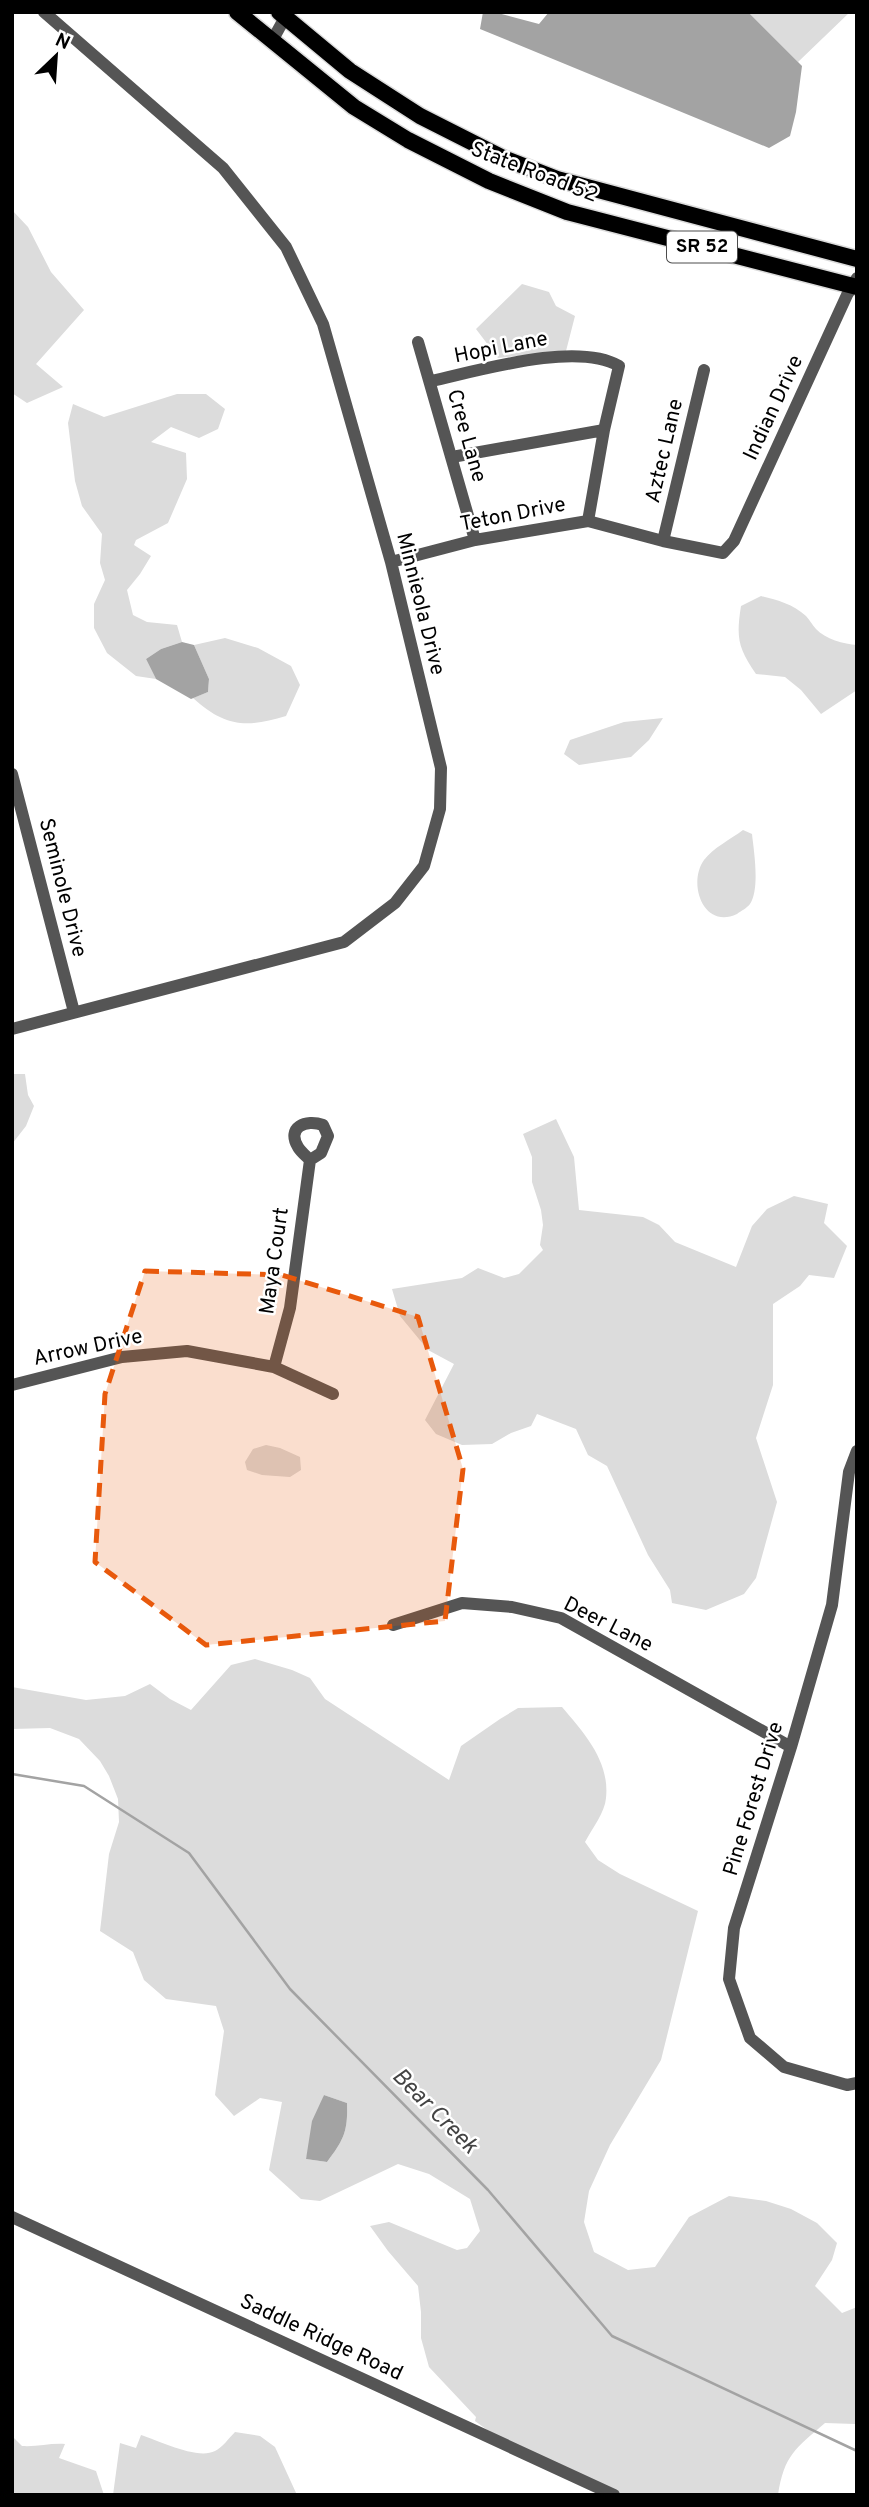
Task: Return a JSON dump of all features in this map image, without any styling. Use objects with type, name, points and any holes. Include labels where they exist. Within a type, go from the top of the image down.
[{"type":"main road","name":"State Road 52","points":[[237,12],[354,107],[408,140],[489,181],[554,207],[855,284]]},
{"type":"main road","name":"State Road 52","points":[[284,14],[350,71],[419,116],[503,158],[567,181],[857,259]]},
{"type":"main road","points":[[554,207],[567,181]]},
{"type":"street","name":"Minnieola Drive","points":[[12,1029],[344,942],[395,903],[424,866],[440,809],[441,768],[391,562],[323,324],[286,247],[223,168],[44,12]]},
{"type":"street","points":[[272,41],[284,14]]},
{"type":"street","name":"Indian Drive","points":[[723,552],[734,541],[855,284]]},
{"type":"street","name":"Cree Lane","points":[[418,342],[475,540]]},
{"type":"street","name":"Hopi Lane","points":[[431,381],[561,356],[608,360],[619,366],[604,430]]},
{"type":"street","name":"Aztec Lane","points":[[663,541],[704,370]]},
{"type":"street","points":[[452,457],[604,430],[588,521]]},
{"type":"street","name":"Teton Drive","points":[[391,562],[475,540],[588,521],[663,541],[723,552]]},
{"type":"street","name":"Seminole Drive","points":[[12,774],[74,1012]]},
{"type":"street","name":"Maya Court","points":[[274,1367],[290,1308],[310,1160]]},
{"type":"street","name":"Arrow Drive","points":[[12,1385],[122,1357],[187,1351],[274,1367],[333,1394]]},
{"type":"street","name":"Pine Forest Drive","points":[[857,1451],[849,1472],[832,1605],[734,1928],[729,1979],[750,2038],[784,2067],[846,2085],[857,2083]]},
{"type":"street","name":"Deer Lane","points":[[393,1625],[462,1603],[512,1607],[561,1618],[791,1747]]},
{"type":"street","name":"Saddle Ridge Road","points":[[12,2217],[614,2495]]},
{"type":"highlighted area","points":[[145,1271],[282,1275],[418,1317],[463,1469],[445,1621],[206,1645],[95,1562],[105,1394]]},
{"type":"shaded area","points":[[483,12],[494,12],[539,24],[549,12],[748,12],[802,66],[790,136],[769,148],[480,29]]},
{"type":"shaded area","points":[[748,12],[850,12],[798,62]]},
{"type":"shaded area","points":[[12,210],[28,227],[51,272],[84,310],[36,364],[63,387],[27,403],[12,393]]},
{"type":"shaded area","points":[[522,284],[549,292],[556,306],[575,316],[566,351],[498,358],[476,329]]},
{"type":"shaded area","points":[[177,394],[206,394],[225,409],[218,429],[199,438],[171,427],[151,442],[186,453],[187,479],[168,523],[136,540],[134,545],[151,556],[127,590],[133,615],[147,622],[177,625],[182,642],[161,649],[146,659],[156,679],[136,676],[107,653],[94,628],[94,604],[105,580],[100,563],[102,534],[82,506],[75,481],[68,423],[73,404],[104,417]]},
{"type":"shaded area","points":[[761,596],[796,608],[824,636],[857,645],[857,690],[821,714],[801,690],[785,677],[756,674],[742,649],[739,626],[741,606]]},
{"type":"shaded area","points":[[225,638],[258,648],[291,666],[300,685],[286,716],[247,723],[226,720],[193,698],[208,692],[209,679],[194,645]]},
{"type":"shaded area","points":[[182,642],[194,645],[209,679],[208,692],[191,699],[156,679],[146,659],[161,649]]},
{"type":"shaded area","points":[[663,718],[649,740],[631,757],[579,765],[564,754],[570,740],[624,722]]},
{"type":"shaded area","points":[[743,830],[752,834],[755,870],[753,897],[749,905],[737,914],[716,916],[702,902],[698,892],[699,870],[712,852]]},
{"type":"shaded area","points":[[12,1074],[25,1074],[28,1095],[34,1106],[26,1126],[12,1144]]},
{"type":"shaded area","points":[[556,1119],[574,1157],[579,1210],[643,1217],[659,1225],[675,1242],[736,1267],[752,1226],[767,1209],[794,1196],[828,1204],[824,1223],[847,1246],[834,1278],[809,1275],[800,1286],[773,1304],[773,1385],[756,1438],[777,1502],[756,1578],[744,1594],[706,1610],[672,1603],[670,1590],[648,1555],[607,1466],[588,1455],[576,1429],[537,1414],[531,1426],[492,1444],[462,1445],[436,1434],[425,1420],[454,1364],[428,1350],[400,1316],[392,1289],[462,1278],[478,1268],[504,1278],[519,1274],[543,1250],[540,1245],[543,1225],[541,1210],[532,1182],[532,1157],[523,1134]]},
{"type":"shaded area","points":[[266,1445],[300,1457],[301,1470],[290,1477],[262,1475],[247,1470],[245,1462],[253,1449]]},
{"type":"shaded area","points":[[255,1659],[310,1678],[325,1699],[449,1780],[461,1746],[518,1708],[562,1707],[587,1737],[604,1772],[606,1798],[601,1815],[585,1842],[598,1860],[620,1874],[698,1911],[661,2060],[610,2145],[589,2191],[584,2222],[594,2252],[628,2270],[655,2267],[689,2217],[729,2196],[766,2201],[791,2209],[817,2223],[837,2243],[832,2260],[815,2286],[842,2313],[857,2307],[857,2426],[825,2423],[806,2439],[788,2461],[778,2495],[625,2495],[585,2481],[509,2446],[475,2421],[476,2417],[429,2367],[421,2338],[418,2286],[370,2226],[389,2222],[457,2250],[467,2248],[480,2231],[470,2199],[429,2174],[398,2164],[320,2201],[301,2199],[269,2170],[282,2102],[260,2098],[234,2116],[215,2095],[224,2031],[216,2006],[166,1999],[144,1980],[133,1952],[100,1931],[109,1854],[119,1822],[118,1799],[100,1761],[79,1739],[50,1728],[12,1729],[12,1687],[86,1700],[125,1696],[150,1684],[191,1710],[231,1665]],"holes":[[[324,2095],[347,2103],[346,2128],[333,2154],[327,2162],[306,2159]]]},
{"type":"shaded area","points":[[324,2095],[347,2103],[344,2135],[327,2162],[306,2159],[312,2121]]},
{"type":"shaded area","points":[[235,2432],[260,2436],[275,2447],[297,2495],[113,2495],[120,2443],[136,2448],[141,2435],[189,2451],[207,2453],[220,2448]]},
{"type":"shaded area","points":[[12,2436],[22,2446],[65,2444],[59,2458],[96,2471],[104,2495],[12,2495]]},
{"type":"waterway","name":"Bear Creek","points":[[12,1774],[84,1786],[189,1853],[290,1989],[488,2190],[612,2336],[857,2451]]}]
